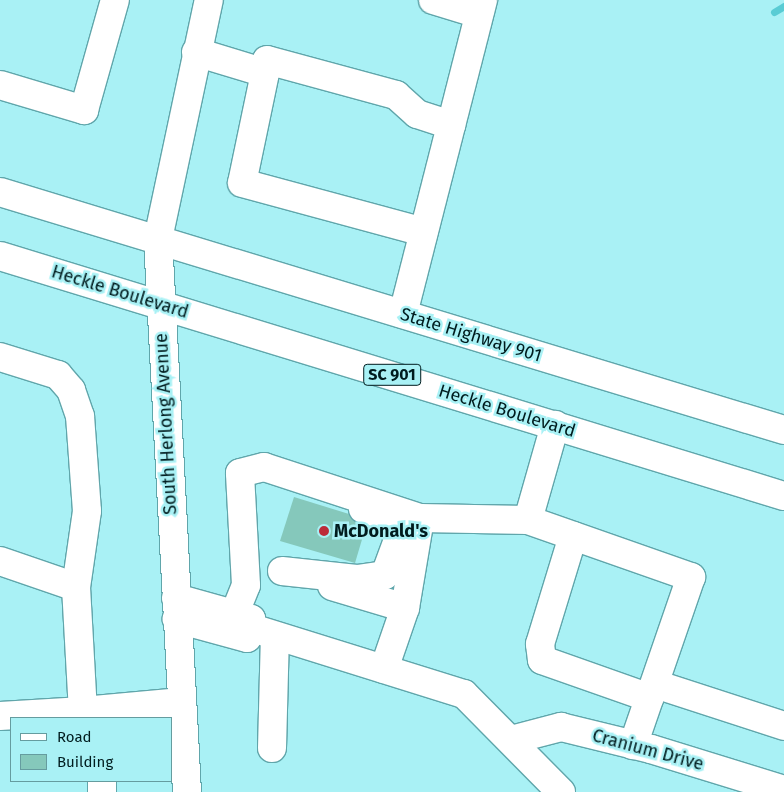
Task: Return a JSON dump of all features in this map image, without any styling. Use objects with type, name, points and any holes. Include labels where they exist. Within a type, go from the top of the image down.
[{"type":"main road","points":[[0,85],[84,110],[116,0]]},
{"type":"main road","name":"South Herlong Avenue","points":[[187,792],[158,303],[158,239],[196,52],[209,0]]},
{"type":"main road","points":[[404,314],[481,7],[433,0]]},
{"type":"main road","points":[[196,52],[265,73]]},
{"type":"main road","points":[[424,232],[242,182],[268,60],[396,95],[417,114],[451,125]]},
{"type":"main road","points":[[0,192],[158,239]]},
{"type":"main road","name":"State Highway 901","points":[[158,239],[784,430]]},
{"type":"main road","name":"Heckle Boulevard","points":[[0,256],[784,496]]},
{"type":"main road","points":[[0,357],[58,375],[72,390],[80,416],[86,512],[76,587],[93,713]]},
{"type":"main road","points":[[528,520],[555,425]]},
{"type":"main road","points":[[264,467],[304,490],[382,515],[399,537],[384,575],[357,579],[282,571]]},
{"type":"main road","points":[[272,748],[246,585],[240,473],[264,467],[420,518],[528,520],[691,577],[633,745]]},
{"type":"main road","points":[[384,669],[405,608],[420,518]]},
{"type":"main road","points":[[573,536],[540,644],[542,660],[784,726]]},
{"type":"main road","points":[[245,560],[405,608]]},
{"type":"main road","points":[[0,562],[76,587]]},
{"type":"main road","points":[[176,609],[252,627],[464,694],[561,792]]},
{"type":"main road","points":[[0,716],[93,713],[182,702]]},
{"type":"main road","name":"Cranium Drive","points":[[511,740],[561,727],[633,745],[784,790]]},
{"type":"building","name":"McDonald's","points":[[294,497],[349,514],[366,526],[355,563],[280,541]]},
{"type":"waterway","points":[[774,12],[784,6]]},
{"type":"place","name":"McDonald's","points":[[324,531]]}]
